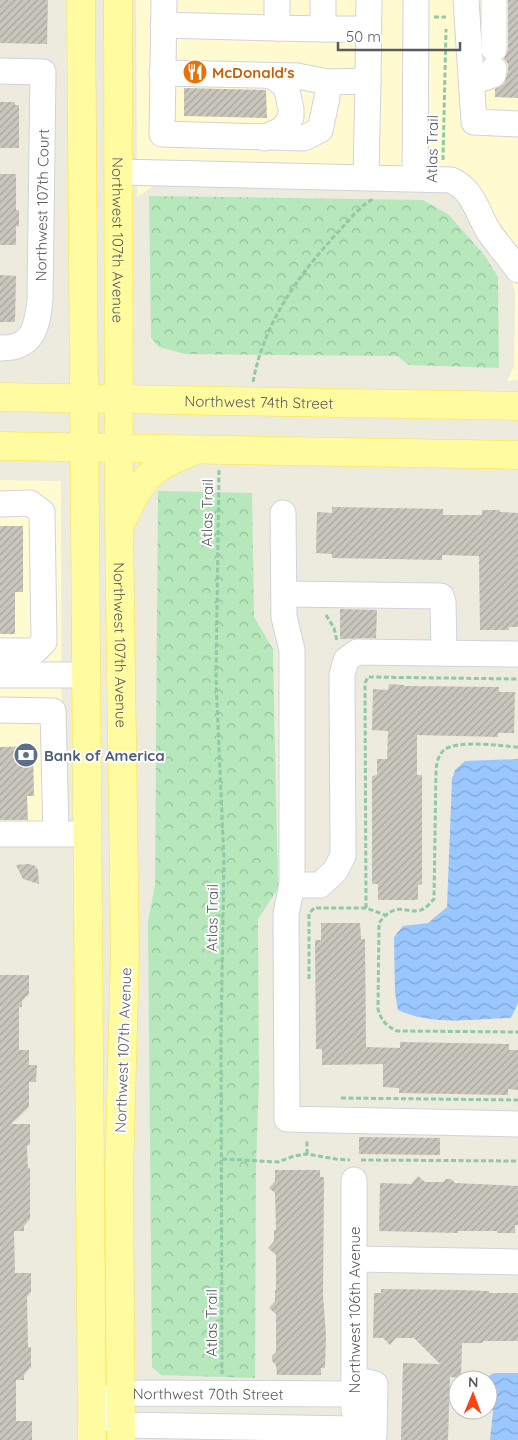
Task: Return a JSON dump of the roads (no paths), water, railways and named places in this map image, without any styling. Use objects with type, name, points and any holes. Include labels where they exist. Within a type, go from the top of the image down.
[{"type":"main road","name":"Northwest 107th Avenue","points":[[81,0],[92,1440]]},
{"type":"main road","name":"Northwest 107th Avenue","points":[[118,0],[120,172],[119,527],[125,945],[119,1185],[121,1433]]},
{"type":"main road","name":"Northwest 74th Street","points":[[0,397],[518,406]]},
{"type":"main road","points":[[0,446],[518,455]]},
{"type":"main road","points":[[119,527],[145,478],[157,468],[176,457],[208,449]]},
{"type":"street","points":[[164,0],[162,134],[219,136],[274,133],[304,138],[320,130],[327,98],[328,82]]},
{"type":"street","points":[[277,0],[277,28]]},
{"type":"street","points":[[323,29],[324,0]]},
{"type":"street","points":[[368,0],[371,187]]},
{"type":"street","points":[[416,0],[416,178]]},
{"type":"street","points":[[472,82],[493,76],[494,0]]},
{"type":"street","points":[[456,4],[472,82],[474,122],[518,124]]},
{"type":"street","points":[[163,25],[368,30]]},
{"type":"street","name":"Northwest 107th Court","points":[[0,71],[43,72],[40,300],[38,323],[32,335],[22,344],[0,348]]},
{"type":"street","points":[[162,73],[279,81],[296,76],[328,82],[368,81]]},
{"type":"street","points":[[274,133],[291,117],[291,109],[279,81]]},
{"type":"street","points":[[218,174],[219,136]]},
{"type":"street","points":[[120,172],[218,174],[371,187],[416,178],[443,179],[458,183],[467,191],[489,232],[518,270]]},
{"type":"street","points":[[0,504],[30,504],[42,512],[44,642],[35,651],[0,651]]},
{"type":"street","points":[[283,513],[284,617],[292,650],[292,885],[286,913],[287,1119],[518,1124]]},
{"type":"street","points":[[284,594],[441,596],[443,602],[444,653]]},
{"type":"street","points":[[292,885],[320,885],[335,871],[343,856],[342,675],[346,660],[357,652],[518,654]]},
{"type":"street","points":[[0,675],[86,675]]},
{"type":"street","points":[[0,710],[53,711],[56,834]]},
{"type":"street","points":[[0,834],[88,834]]},
{"type":"street","name":"Northwest 106th Avenue","points":[[354,1180],[354,1387],[357,1436]]},
{"type":"street","points":[[354,1259],[518,1262]]},
{"type":"street","name":"Northwest 70th Street","points":[[92,1406],[120,1393],[293,1394],[354,1387]]},
{"type":"street","points":[[292,1427],[293,1394]]},
{"type":"street","points":[[92,1406],[121,1433],[292,1427],[357,1436]]},
{"type":"water","points":[[518,759],[518,1003],[511,1018],[439,1020],[411,1015],[398,1010],[395,993],[394,937],[403,926],[428,923],[447,907],[452,779],[455,770],[465,761]]},
{"type":"water","points":[[498,1373],[518,1373],[518,1440],[490,1440],[492,1420],[498,1420]]},
{"type":"place","name":"McDonald's","points":[[195,72]]},
{"type":"place","name":"Bank of America","points":[[26,755]]}]
